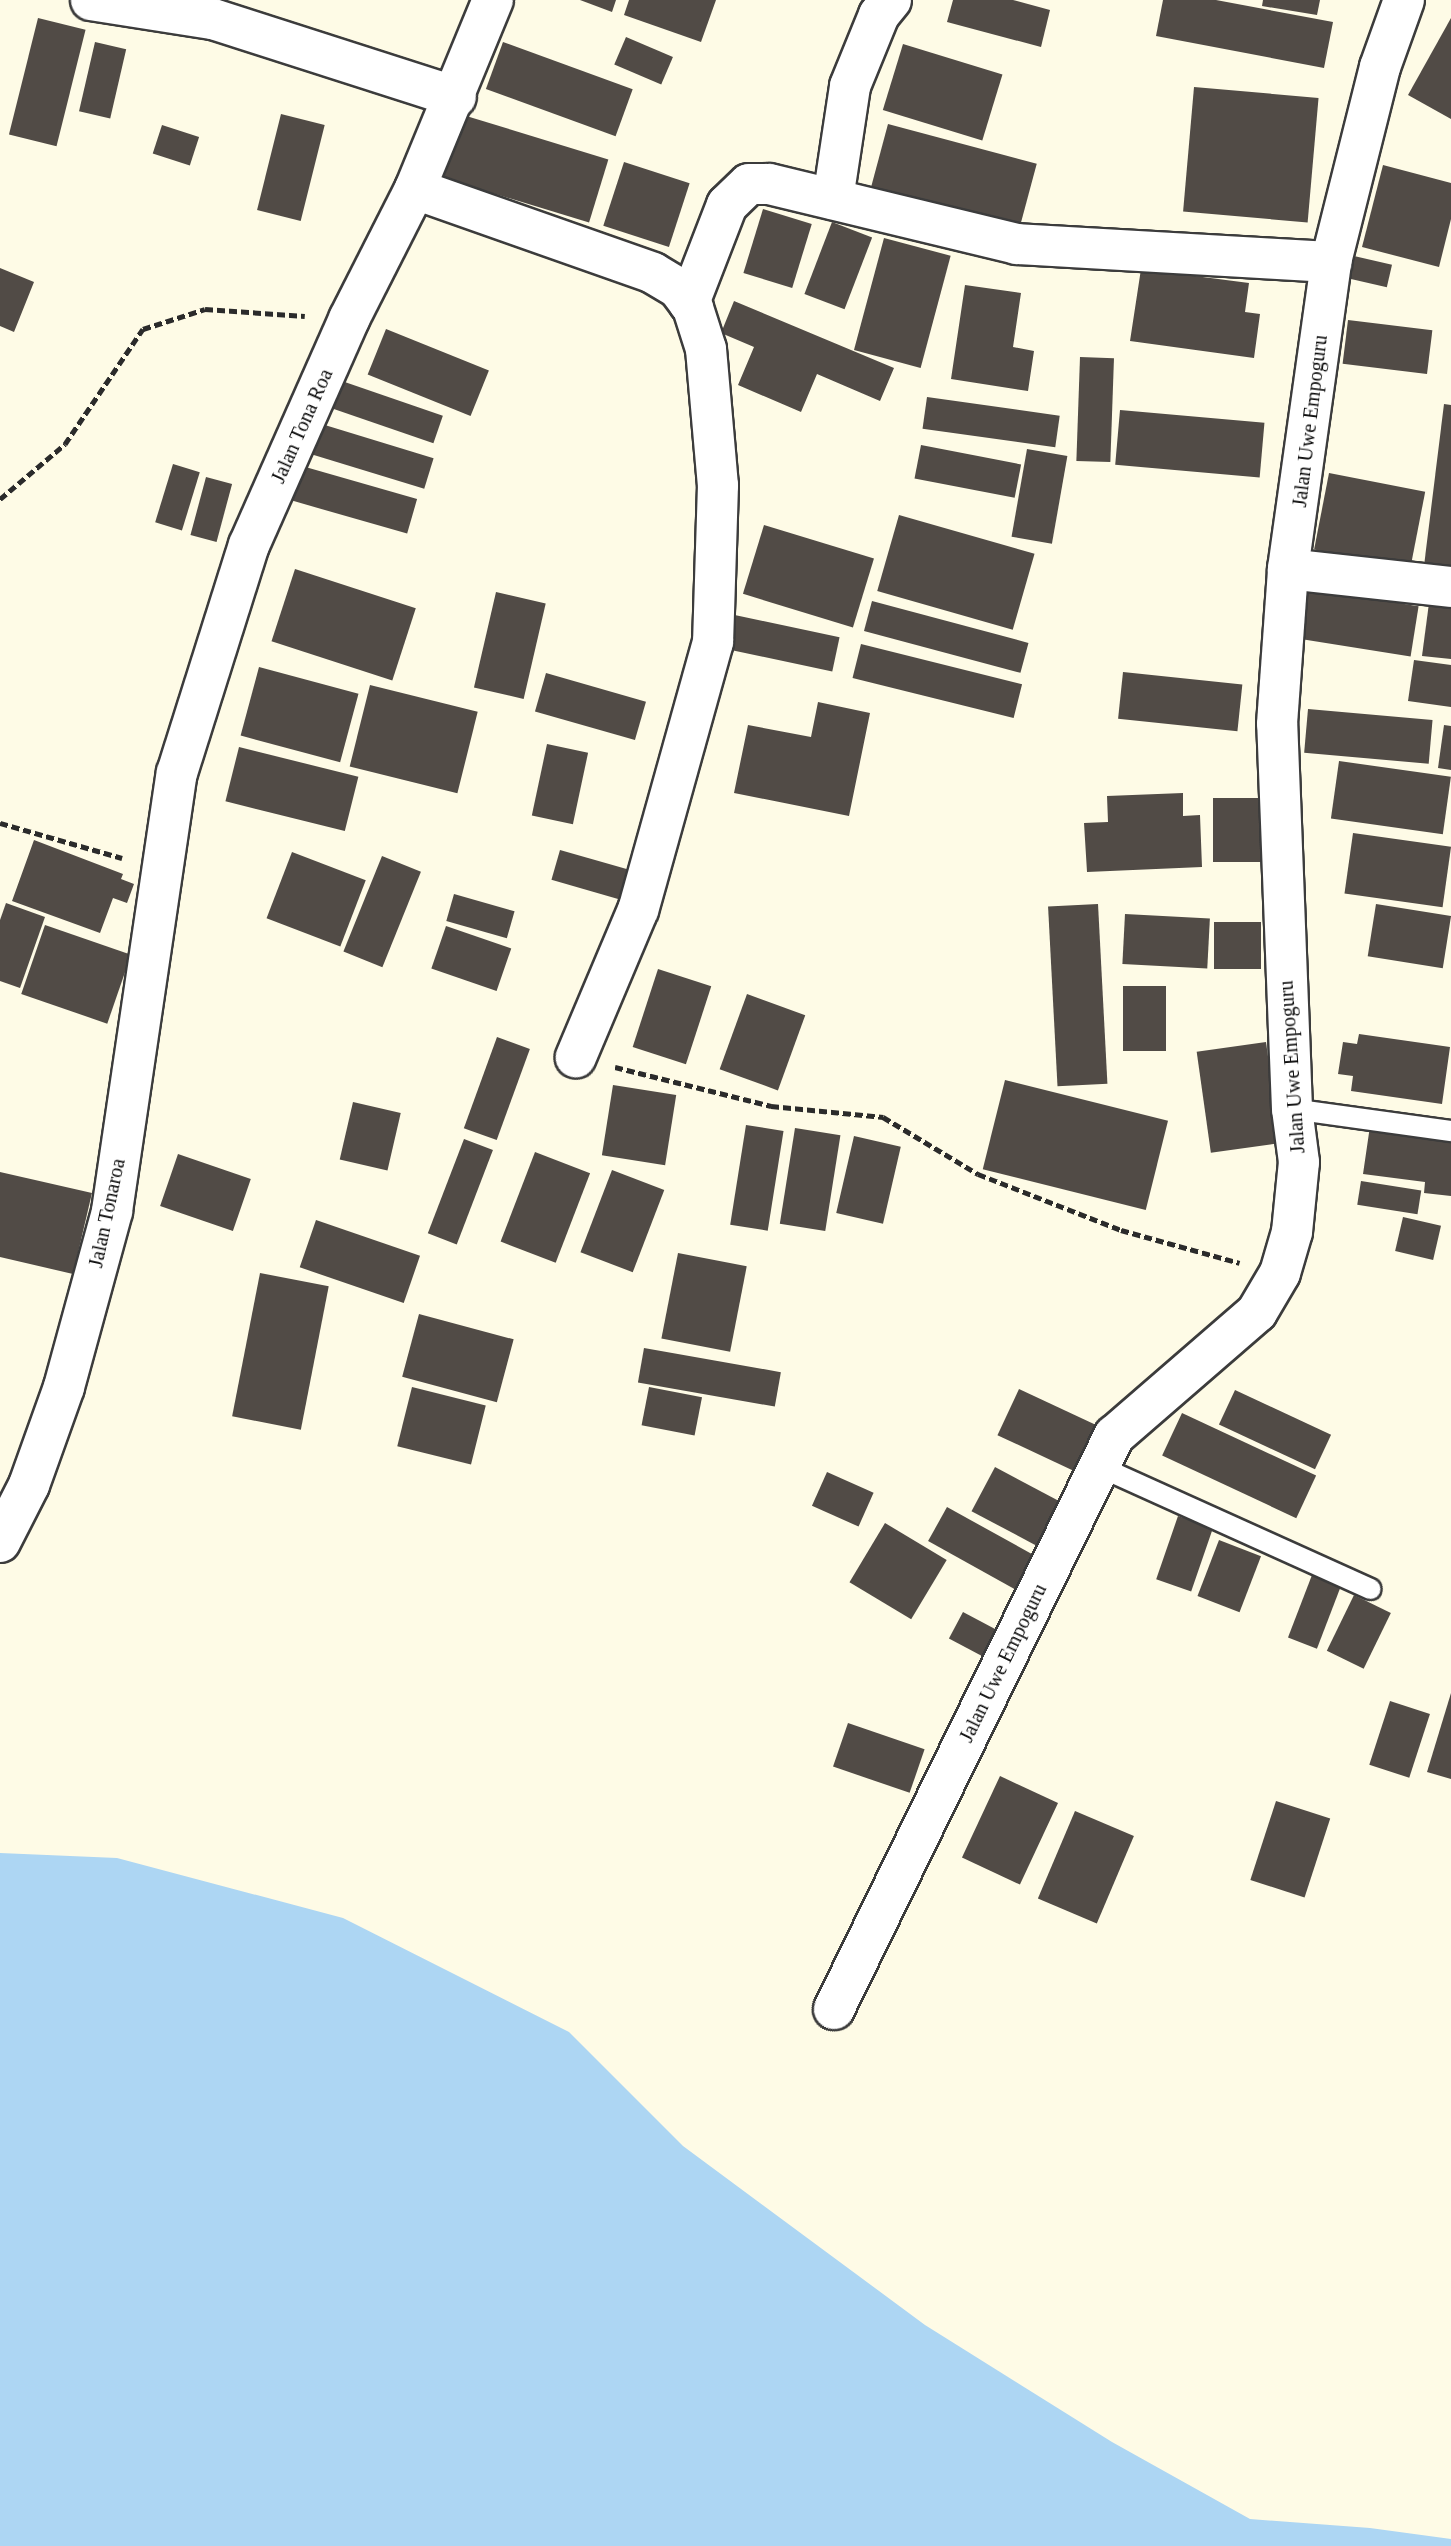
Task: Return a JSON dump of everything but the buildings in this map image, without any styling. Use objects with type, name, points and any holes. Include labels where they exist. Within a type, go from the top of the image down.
[{"type":"street","points":[[91,0],[213,19],[456,97]]},
{"type":"street","name":"Jalan Tona Roa","points":[[163,869],[177,773],[249,545],[349,319],[415,189],[456,97],[493,0]]},
{"type":"street","points":[[833,199],[850,86],[879,15],[891,0]]},
{"type":"street","name":"Jalan Uwe Empoguru","points":[[834,2009],[1098,1466],[1126,1424],[1257,1312],[1280,1273],[1292,1232],[1299,1162],[1292,1109],[1277,724],[1288,569],[1331,262],[1380,67],[1404,0]]},
{"type":"street","points":[[689,303],[727,205],[749,184],[833,199],[1017,244],[1331,262]]},
{"type":"street","points":[[415,189],[628,261],[678,288],[689,303],[706,349],[718,485],[713,642],[638,910],[576,1057]]},
{"type":"street","points":[[1288,569],[1451,587]]},
{"type":"street","name":"Jalan Tonaroa","points":[[0,1542],[29,1485],[64,1387],[112,1211],[163,869]]},
{"type":"lane","points":[[1292,1109],[1451,1131]]},
{"type":"lane","points":[[1098,1466],[1371,1589]]},
{"type":"path","points":[[0,499],[65,444],[143,329],[205,309],[349,319]]},
{"type":"path","points":[[0,823],[163,869]]},
{"type":"path","points":[[576,1057],[771,1106],[883,1117],[978,1174],[1121,1230],[1280,1273]]},
{"type":"water","points":[[0,1853],[117,1858],[343,1918],[569,2032],[683,2146],[925,2325],[1112,2442],[1250,2519],[1370,2528],[1451,2539],[1451,2546],[0,2546]]}]
